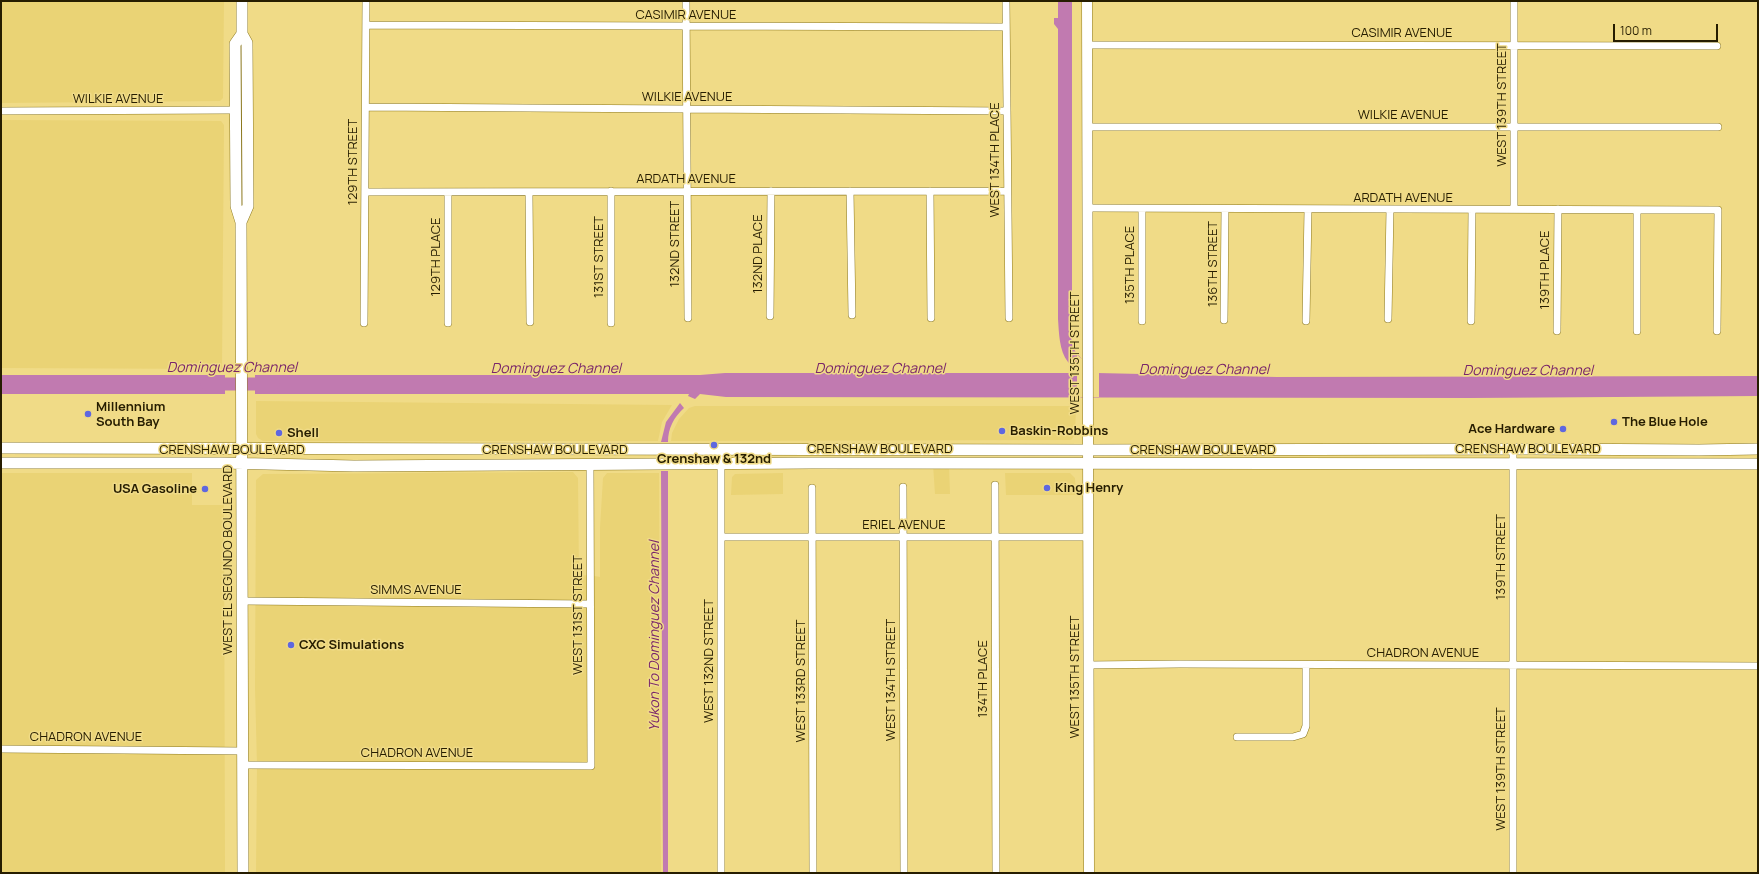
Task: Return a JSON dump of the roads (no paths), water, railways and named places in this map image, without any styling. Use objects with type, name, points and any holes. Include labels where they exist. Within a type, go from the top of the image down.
[{"type":"main road","name":"WEST EL SEGUNDO BOULEVARD","points":[[240,222],[248,206],[247,43],[242,34],[242,1]]},
{"type":"main road","name":"WEST EL SEGUNDO BOULEVARD","points":[[242,34],[235,44],[235,110],[239,113],[240,118],[242,395],[242,873]]},
{"type":"main road","name":"CRENSHAW BOULEVARD","points":[[1,448],[590,450],[1758,449]]},
{"type":"main road","points":[[1356,449],[1356,463]]},
{"type":"main road","points":[[590,450],[590,464]]},
{"type":"main road","points":[[1196,450],[1196,464]]},
{"type":"main road","name":"CRENSHAW BOULEVARD","points":[[1,463],[354,466],[721,463],[1758,464]]},
{"type":"street","name":"129TH STREET","points":[[364,323],[366,1]]},
{"type":"street","name":"132ND STREET","points":[[686,1],[688,318]]},
{"type":"street","name":"WEST 134TH PLACE","points":[[1006,1],[1009,318]]},
{"type":"street","name":"WEST 135TH STREET","points":[[1087,1],[1087,537],[1089,873]]},
{"type":"street","name":"WEST 139TH STREET","points":[[1514,1],[1514,209]]},
{"type":"street","name":"CASIMIR AVENUE","points":[[366,25],[1006,27]]},
{"type":"street","name":"CASIMIR AVENUE","points":[[1087,45],[1717,46]]},
{"type":"street","name":"WILKIE AVENUE","points":[[366,107],[1007,111]]},
{"type":"street","name":"WILKIE AVENUE","points":[[1,111],[235,110]]},
{"type":"street","name":"WILKIE AVENUE","points":[[1087,127],[1718,128]]},
{"type":"street","name":"131ST STREET","points":[[611,191],[611,323]]},
{"type":"street","name":"132ND PLACE","points":[[770,316],[771,191]]},
{"type":"street","points":[[850,191],[852,315]]},
{"type":"street","points":[[930,191],[931,318]]},
{"type":"street","name":"ARDATH AVENUE","points":[[365,192],[1007,191]]},
{"type":"street","name":"129TH PLACE","points":[[448,192],[448,323]]},
{"type":"street","points":[[529,192],[530,322]]},
{"type":"street","name":"ARDATH AVENUE","points":[[1088,208],[1308,210],[1718,210],[1717,331]]},
{"type":"street","name":"135TH PLACE","points":[[1142,209],[1142,321]]},
{"type":"street","name":"136TH STREET","points":[[1224,320],[1225,209]]},
{"type":"street","points":[[1388,319],[1390,209]]},
{"type":"street","name":"139TH PLACE","points":[[1557,331],[1558,209]]},
{"type":"street","points":[[1306,321],[1308,210]]},
{"type":"street","points":[[1471,321],[1472,210]]},
{"type":"street","points":[[1637,210],[1637,331]]},
{"type":"street","name":"139TH STREET","points":[[1513,449],[1513,665]]},
{"type":"street","name":"WEST 132ND STREET","points":[[721,450],[721,873]]},
{"type":"street","name":"WEST 131ST STREET","points":[[590,464],[589,604],[591,766]]},
{"type":"street","name":"134TH PLACE","points":[[995,485],[996,873]]},
{"type":"street","name":"WEST 134TH STREET","points":[[904,487],[904,873]]},
{"type":"street","name":"WEST 133RD STREET","points":[[812,488],[813,873]]},
{"type":"street","name":"ERIEL AVENUE","points":[[721,537],[1087,537]]},
{"type":"street","name":"SIMMS AVENUE","points":[[242,601],[589,604]]},
{"type":"street","points":[[1237,737],[1293,737],[1303,734],[1306,726],[1306,664]]},
{"type":"street","name":"CHADRON AVENUE","points":[[1088,665],[1306,664],[1758,666]]},
{"type":"street","name":"WEST 139TH STREET","points":[[1513,665],[1513,873]]},
{"type":"street","name":"CHADRON AVENUE","points":[[1,748],[242,751]]},
{"type":"street","name":"CHADRON AVENUE","points":[[242,765],[591,766]]},
{"type":"waterway","name":"Dominguez Channel","points":[[207,384],[273,384]]},
{"type":"place","name":"Millennium South Bay","points":[[88,414]]},
{"type":"place","name":"The Blue Hole","points":[[1614,422]]},
{"type":"place","name":"Ace Hardware","points":[[1563,429]]},
{"type":"place","name":"Baskin-Robbins","points":[[1002,431]]},
{"type":"place","name":"Shell","points":[[279,433]]},
{"type":"place","name":"Crenshaw & 132nd","points":[[714,445]]},
{"type":"place","name":"King Henry","points":[[1047,488]]},
{"type":"place","name":"USA Gasoline","points":[[205,489]]},
{"type":"place","name":"CXC Simulations","points":[[291,645]]},
{"type":"water label","name":"Yukon To Dominguez Channel","points":[[655,636]]}]
